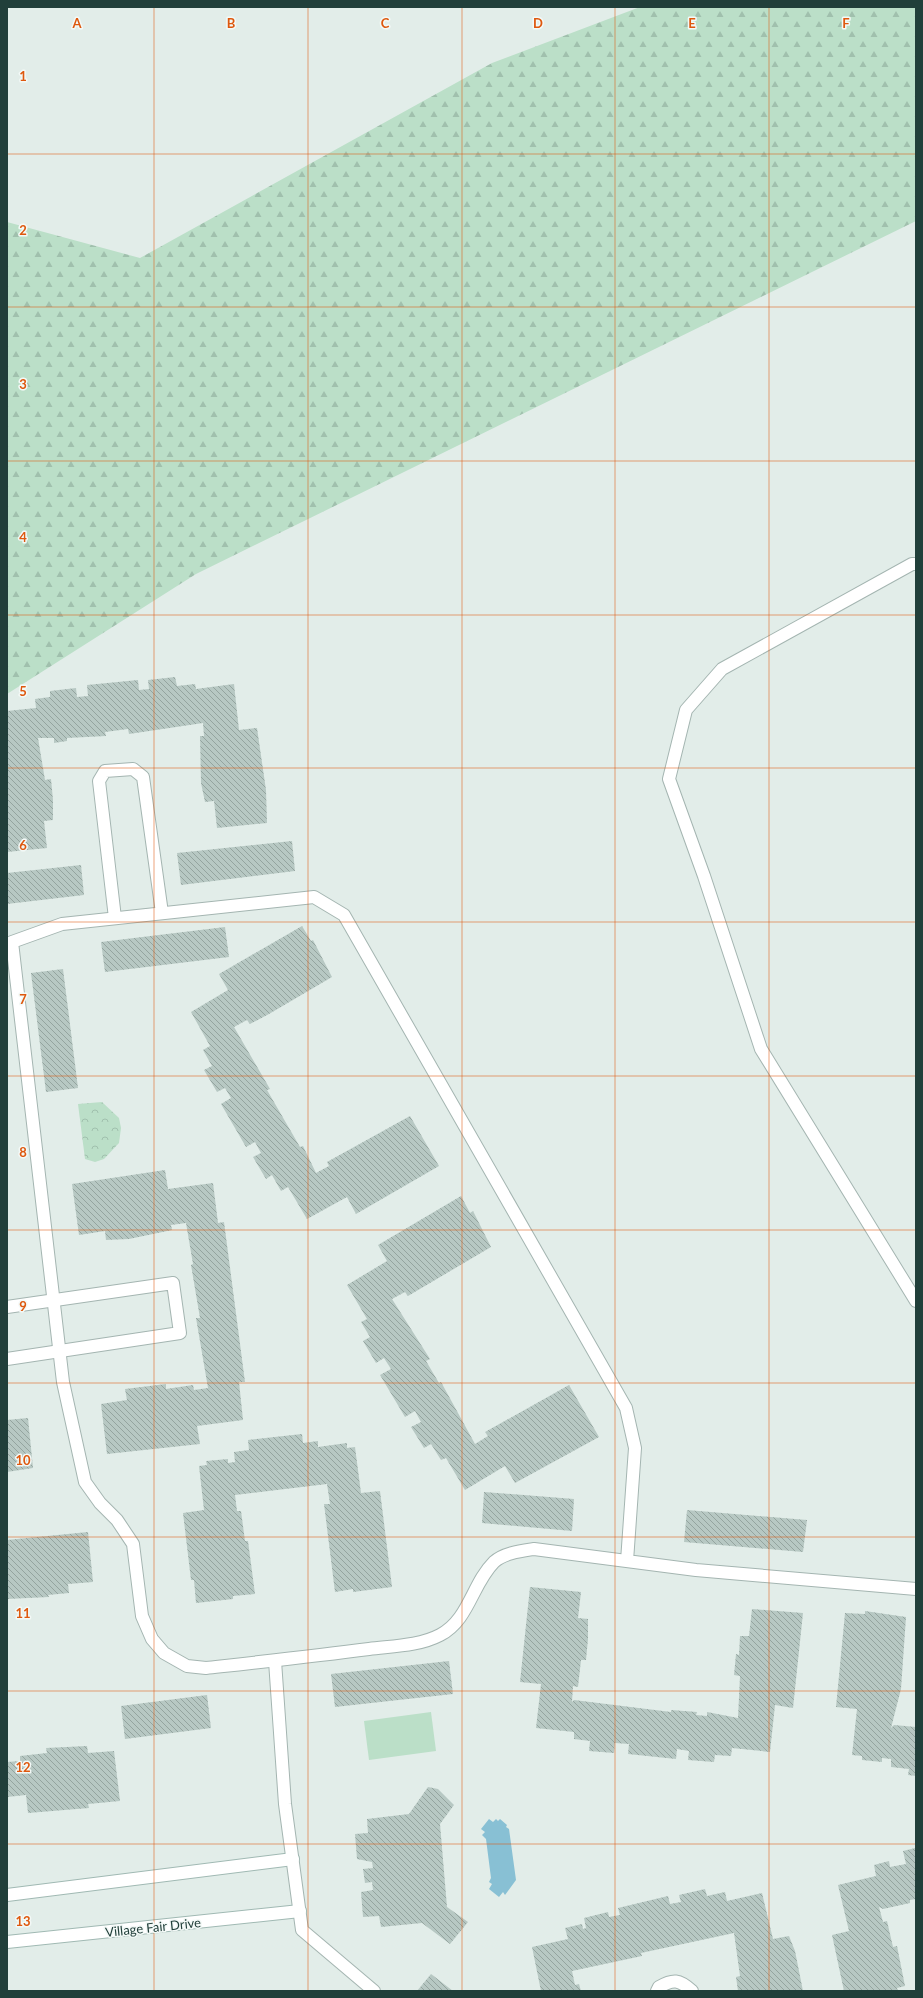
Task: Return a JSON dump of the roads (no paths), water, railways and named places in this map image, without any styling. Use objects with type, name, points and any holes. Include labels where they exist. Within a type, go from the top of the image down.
[{"type":"street","points":[[916,564],[912,564],[722,669],[686,710],[669,779],[704,876],[761,1049],[916,1301]]},
{"type":"street","points":[[115,918],[99,781],[105,772],[133,768],[143,777],[162,913]]},
{"type":"street","points":[[626,1561],[634,1448],[626,1408],[344,915],[314,897],[62,924],[12,942],[63,1382],[85,1482],[100,1503],[117,1520],[133,1544],[142,1616],[152,1639],[164,1653],[187,1666],[206,1668],[275,1661],[422,1642],[441,1634],[460,1619],[478,1585],[494,1562],[510,1554],[534,1549],[626,1561],[696,1570],[916,1589]]},
{"type":"street","points":[[7,1307],[173,1283],[180,1333],[7,1359]]},
{"type":"street","points":[[275,1661],[285,1804],[302,1930],[374,1991]]},
{"type":"street","points":[[7,1895],[293,1859]]},
{"type":"street","name":"Village Fair Drive","points":[[7,1942],[300,1911]]},
{"type":"street","points":[[657,1991],[658,1987],[670,1980],[683,1983],[692,1991]]},
{"type":"water","points":[[489,1819],[493,1822],[496,1819],[498,1821],[500,1819],[509,1829],[516,1880],[505,1895],[503,1892],[499,1897],[489,1889],[492,1884],[489,1882],[491,1878],[486,1839],[482,1835],[485,1832],[481,1829]]}]
